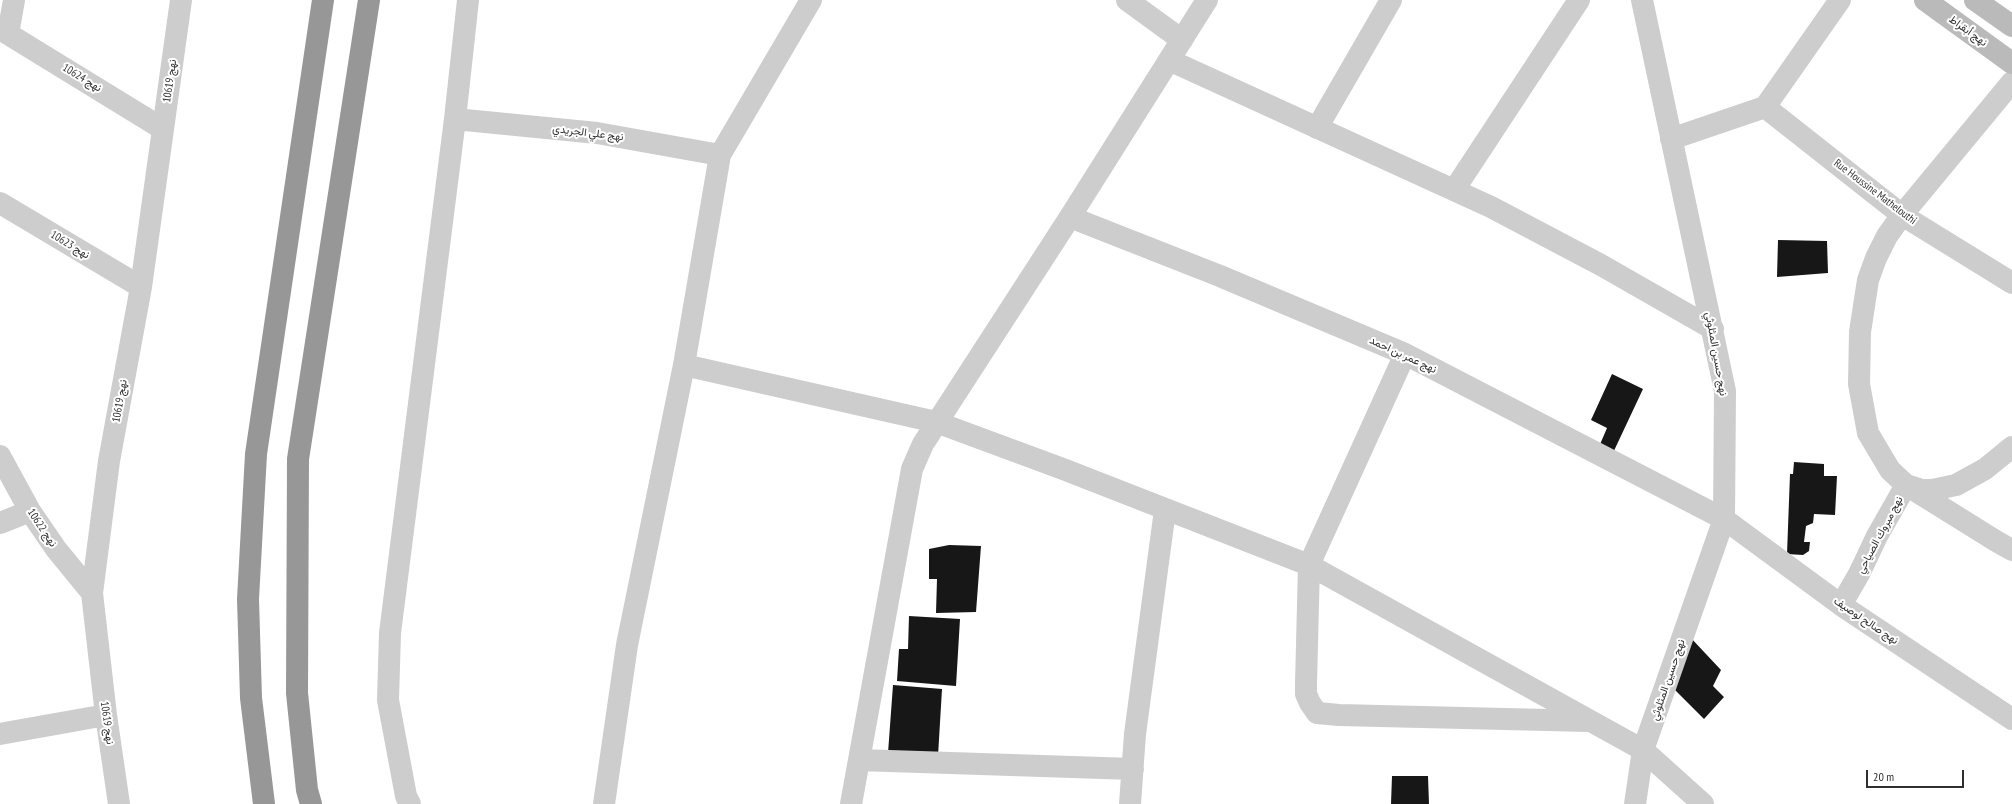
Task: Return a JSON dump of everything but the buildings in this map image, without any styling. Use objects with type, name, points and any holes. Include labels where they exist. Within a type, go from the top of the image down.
[{"type":"highway","points":[[263,801],[251,698],[248,599],[256,454],[323,0]]},
{"type":"highway","points":[[311,804],[307,790],[297,693],[298,459],[369,0]]},
{"type":"street","points":[[4,31],[14,0]]},
{"type":"street","name":"نهج 10619","points":[[119,804],[106,715],[92,593],[109,461],[141,287],[181,0]]},
{"type":"street","points":[[410,804],[403,782],[388,700],[390,633],[455,119],[468,0]]},
{"type":"street","points":[[604,804],[627,646],[684,365],[720,155],[811,0]]},
{"type":"street","points":[[1127,0],[1182,40]]},
{"type":"street","points":[[851,804],[912,469],[922,444],[1070,218],[1207,0]]},
{"type":"street","points":[[1317,128],[1391,0]]},
{"type":"street","points":[[1454,190],[1579,0]]},
{"type":"street","name":"نهج حسين المثلوثي","points":[[1635,804],[1643,750],[1724,520],[1724,391],[1713,329],[1642,0]]},
{"type":"street","points":[[1671,139],[1765,107],[1840,0]]},
{"type":"street","name":"نهج أبقراط","points":[[1925,0],[2012,63]]},
{"type":"street","points":[[1975,0],[2012,26]]},
{"type":"street","name":"نهج 10624","points":[[4,31],[164,129]]},
{"type":"street","points":[[1169,60],[1454,190],[1601,264],[1713,329]]},
{"type":"street","points":[[2012,82],[1902,215],[1887,236],[1876,258],[1868,280],[1860,332],[1859,384],[1868,433],[1890,470],[1906,485],[2012,550]]},
{"type":"street","name":"Rue Houssine Mathelouthi","points":[[1765,107],[1902,215],[2012,283]]},
{"type":"street","name":"نهج علي الجريدي","points":[[455,119],[597,132],[720,155]]},
{"type":"street","name":"نهج 10623","points":[[0,203],[141,287]]},
{"type":"street","name":"نهج عمر بن احمد","points":[[1070,218],[1220,276],[1405,354],[1724,520]]},
{"type":"street","points":[[1405,354],[1309,565],[1306,694],[1317,713],[1339,716],[1591,721]]},
{"type":"street","points":[[684,365],[936,422],[1063,469],[1309,565],[1643,750],[1703,804]]},
{"type":"street","name":"نهج مبروك الصياحي","points":[[1842,605],[1877,536],[1906,485],[1922,490],[1932,490],[1956,485],[1985,469],[2012,447]]},
{"type":"street","name":"نهج 10622","points":[[0,456],[30,511],[56,549],[92,593]]},
{"type":"street","points":[[1130,804],[1135,734],[1165,510]]},
{"type":"street","points":[[0,523],[30,511]]},
{"type":"street","name":"نهج صالح لوصيف","points":[[1724,520],[1842,605],[2012,719]]},
{"type":"street","points":[[0,734],[106,715]]},
{"type":"street","points":[[859,760],[1133,769]]}]
